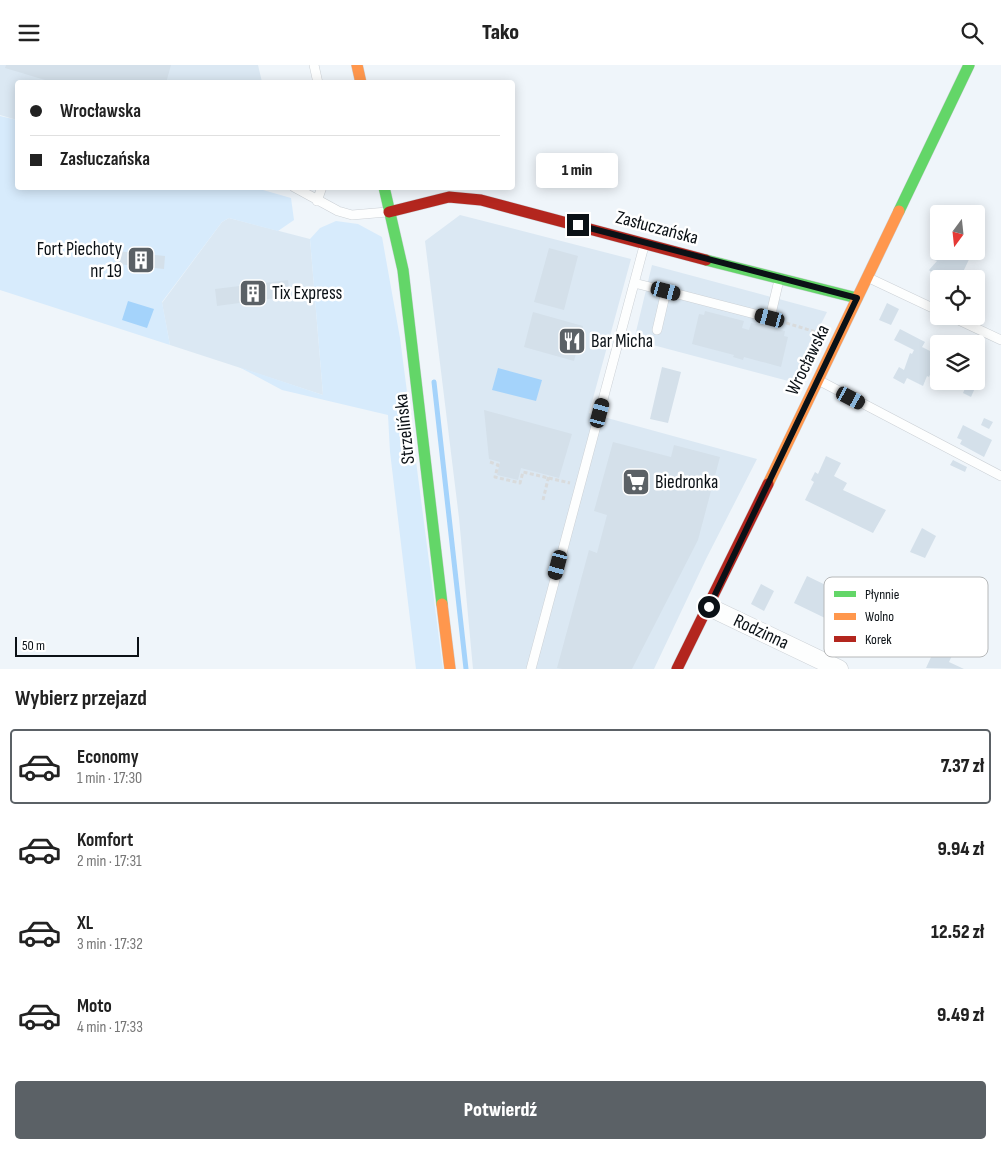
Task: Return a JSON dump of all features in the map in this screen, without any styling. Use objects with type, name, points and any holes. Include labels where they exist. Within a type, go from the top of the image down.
[{"type":"street","points":[[357,65],[360,80]]},
{"type":"street","name":"Wrocławska","points":[[677,669],[709,607],[969,65]]},
{"type":"street","name":"Strzelińska","points":[[385,190],[403,270],[416,367],[450,669]]},
{"type":"street","name":"Zasłuczańska","points":[[389,211],[449,197],[481,200],[857,298]]},
{"type":"street","name":"Rodzinna","points":[[709,607],[839,669]]},
{"type":"lane","points":[[314,65],[317,80]]},
{"type":"lane","points":[[299,190],[317,201],[352,215],[389,211]]},
{"type":"lane","points":[[317,201],[321,190]]},
{"type":"lane","points":[[531,669],[645,243]]},
{"type":"lane","points":[[867,278],[930,307]]},
{"type":"lane","points":[[634,283],[770,318],[780,279]]},
{"type":"lane","points":[[657,330],[666,291]]},
{"type":"lane","points":[[969,325],[1001,340]]},
{"type":"lane","points":[[817,380],[1001,476]]},
{"type":"path","points":[[770,318],[824,335]]},
{"type":"path","points":[[490,462],[498,465],[495,477],[520,483],[523,471],[580,486]]},
{"type":"path","points":[[543,500],[549,477]]},
{"type":"shaded area","points":[[0,65],[258,65],[262,80],[15,80],[15,119],[0,115]]},
{"type":"shaded area","points":[[0,116],[15,120],[15,190],[263,190],[291,198],[294,220],[278,231],[229,218],[222,222],[162,302],[170,345],[0,290]]},
{"type":"shaded area","points":[[460,215],[631,259],[589,413],[757,459],[706,559],[654,669],[473,669],[459,518],[425,241]]},
{"type":"shaded area","points":[[229,218],[310,239],[323,395],[170,345],[162,303],[222,222]]},
{"type":"shaded area","points":[[336,221],[358,224],[382,237],[400,338],[443,669],[416,669],[390,452],[388,415],[282,390],[239,367],[323,395],[310,239],[320,228]]},
{"type":"shaded area","points":[[652,265],[827,312],[792,382],[634,340]]},
{"type":"water","points":[[128,301],[154,309],[147,328],[122,320]]},
{"type":"water","points":[[498,368],[542,380],[536,401],[492,390]]},
{"type":"building","points":[[6,65],[171,65],[167,80],[45,80],[5,68]]},
{"type":"building","points":[[549,248],[578,256],[564,310],[534,302]]},
{"type":"building","name":"Fort Piechoty nr 19","points":[[118,251],[165,256],[164,269],[117,264]]},
{"type":"building","points":[[934,260],[969,260],[964,270],[930,271],[929,270],[937,261]]},
{"type":"building","name":"Tix Express","points":[[288,280],[290,296],[217,306],[215,289]]},
{"type":"building","points":[[887,303],[899,309],[891,325],[879,320]]},
{"type":"building","points":[[705,311],[744,321],[742,328],[749,330],[751,323],[785,331],[784,336],[788,337],[781,367],[744,357],[743,360],[733,357],[734,355],[692,344],[699,314],[704,315]]},
{"type":"building","points":[[533,312],[583,326],[574,361],[524,347]]},
{"type":"building","points":[[900,329],[925,342],[922,347],[930,351],[930,375],[929,377],[927,376],[923,386],[907,378],[904,384],[893,378],[899,367],[904,370],[910,353],[912,354],[914,350],[894,340]]},
{"type":"building","points":[[662,367],[681,372],[668,423],[650,419]]},
{"type":"building","points":[[964,390],[974,390],[971,397],[963,393]]},
{"type":"building","points":[[484,410],[572,434],[559,478],[521,468],[518,480],[497,475],[500,462],[489,459]]},
{"type":"building","points":[[984,418],[993,422],[989,429],[981,425]]},
{"type":"building","points":[[963,425],[992,440],[984,457],[960,444],[962,440],[957,438]]},
{"type":"building","points":[[613,442],[671,457],[674,445],[720,457],[698,540],[632,669],[557,668],[589,550],[597,553],[607,515],[594,511]]},
{"type":"building","points":[[826,456],[841,463],[834,476],[847,483],[843,490],[886,510],[873,533],[805,500],[814,482],[811,480],[815,472],[818,474]]},
{"type":"building","points":[[953,460],[967,467],[965,472],[950,465]]},
{"type":"building","points":[[922,528],[936,536],[925,558],[910,552]]},
{"type":"building","points":[[807,576],[824,584],[824,618],[794,603]]},
{"type":"building","points":[[761,584],[774,591],[764,611],[751,604]]},
{"type":"building","points":[[931,657],[951,657],[949,662],[964,669],[926,668]]},
{"type":"waterway","points":[[434,382],[466,669]]},
{"type":"traffic: fast","points":[[899,211],[969,65]]},
{"type":"traffic: fast","points":[[385,190],[403,270],[442,604]]},
{"type":"traffic: fast","points":[[706,260],[857,298]]},
{"type":"traffic: slow","points":[[357,65],[360,80]]},
{"type":"traffic: slow","points":[[768,484],[899,211]]},
{"type":"traffic: slow","points":[[442,604],[450,669]]},
{"type":"traffic: jam","points":[[389,212],[449,197],[481,200],[706,260]]},
{"type":"traffic: jam","points":[[677,669],[768,484]]},
{"type":"place","name":"Fort Piechoty nr 19","points":[[141,260]]},
{"type":"place","name":"Tix Express","points":[[253,293]]},
{"type":"place","name":"Bar Micha","points":[[572,341]]},
{"type":"place","name":"Biedronka","points":[[636,482]]},
{"type":"route","points":[[578,225],[857,298],[709,607]]}]
